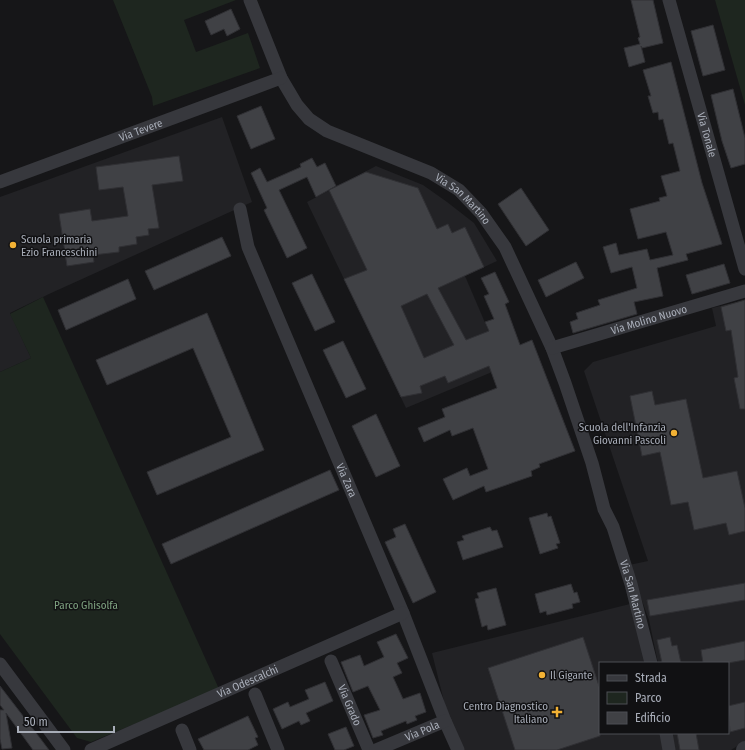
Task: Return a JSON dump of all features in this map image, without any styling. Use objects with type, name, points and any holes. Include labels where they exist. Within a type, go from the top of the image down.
[{"type":"street","name":"Via San Martino","points":[[250,0],[281,78],[297,105],[314,123],[327,131],[431,172],[459,190],[481,213],[505,247],[552,348],[594,473],[608,493],[612,506],[613,528],[638,609],[651,662]]},
{"type":"street","name":"Via Tonale","points":[[669,0],[745,269]]},
{"type":"street","name":"Via Tevere","points":[[0,182],[281,78]]},
{"type":"street","name":"Via Zara","points":[[240,208],[248,247],[403,613],[445,721],[458,750]]},
{"type":"street","name":"Via Molino Nuovo","points":[[552,348],[745,292]]},
{"type":"street","name":"Via Odescalchi","points":[[92,750],[403,613]]},
{"type":"street","name":"Via Grado","points":[[331,661],[369,750]]},
{"type":"street","points":[[0,664],[64,750]]},
{"type":"street","points":[[254,694],[278,750]]},
{"type":"street","name":"Via Pola","points":[[376,750],[445,721]]},
{"type":"street","points":[[182,730],[190,750]]},
{"type":"street","points":[[666,734],[668,750]]},
{"type":"shaded area","points":[[222,117],[252,202],[10,313],[31,358],[0,372],[0,197]]},
{"type":"shaded area","points":[[376,166],[423,185],[474,223],[497,261],[465,276],[504,367],[406,408],[307,202]]},
{"type":"shaded area","name":"Scuola dell'Infanzia Giovanni Pascoli","points":[[745,300],[745,741],[731,750],[674,750],[671,734],[729,734],[729,662],[658,662],[649,620],[629,565],[648,561],[584,371],[593,362],[716,326],[712,308]]},
{"type":"shaded area","points":[[634,603],[649,662],[599,662],[599,734],[666,734],[670,750],[456,750],[432,653]]},
{"type":"green space","points":[[113,0],[236,0],[184,20],[196,52],[248,33],[260,68],[153,106],[152,97]]},
{"type":"green space","points":[[715,0],[745,0],[745,105]]},
{"type":"green space","name":"Parco Ghisolfa","points":[[43,297],[219,689],[91,742],[77,738],[0,634],[0,372],[31,358],[10,314]]},
{"type":"building","points":[[631,0],[653,0],[663,43],[642,48],[641,46],[645,62],[629,67],[624,48],[640,44],[638,38],[640,37]]},
{"type":"building","points":[[231,9],[240,29],[227,36],[224,29],[211,35],[205,21]]},
{"type":"building","points":[[713,25],[725,70],[703,76],[691,31]]},
{"type":"building","points":[[671,62],[702,183],[722,244],[686,254],[688,260],[657,268],[663,296],[634,302],[637,314],[573,333],[570,322],[578,319],[576,313],[600,305],[598,300],[637,288],[632,267],[611,273],[603,247],[616,243],[619,255],[647,249],[650,260],[673,255],[666,232],[638,239],[630,209],[660,201],[659,198],[667,196],[661,176],[680,171],[673,143],[669,144],[663,119],[659,120],[658,112],[653,113],[648,96],[651,96],[643,70]]},
{"type":"building","points":[[733,89],[745,138],[745,164],[731,168],[722,141],[711,95]]},
{"type":"building","points":[[261,106],[275,139],[251,149],[237,116]]},
{"type":"building","points":[[179,156],[183,181],[152,185],[159,228],[148,229],[149,235],[136,237],[137,244],[119,247],[119,252],[93,255],[94,262],[67,266],[59,214],[90,209],[92,221],[128,216],[123,187],[99,190],[96,167]]},
{"type":"building","points":[[312,158],[317,167],[325,163],[336,186],[316,197],[307,177],[279,190],[307,248],[287,258],[264,210],[267,208],[251,173],[260,168],[267,182],[301,167],[300,164]]},
{"type":"building","points":[[366,172],[418,188],[437,229],[448,224],[452,233],[465,227],[484,267],[438,288],[466,340],[489,331],[485,322],[494,319],[484,296],[489,294],[481,278],[495,272],[509,302],[505,304],[520,345],[532,340],[575,451],[539,464],[540,467],[531,471],[532,476],[486,492],[484,486],[453,500],[443,479],[467,468],[470,476],[488,469],[473,428],[452,436],[450,430],[424,442],[418,428],[445,417],[442,409],[497,388],[489,366],[448,383],[445,376],[420,386],[422,393],[401,397],[344,279],[367,270],[329,190]],"holes":[[[427,294],[454,345],[424,358],[401,306]]]},
{"type":"building","points":[[521,188],[549,230],[526,246],[498,204]]},
{"type":"building","points":[[222,237],[231,256],[154,290],[145,271]]},
{"type":"building","points":[[576,262],[584,278],[546,297],[538,280]]},
{"type":"building","points":[[724,264],[730,283],[692,294],[686,275]]},
{"type":"building","points":[[312,274],[335,322],[315,331],[292,283]]},
{"type":"building","points":[[128,279],[136,299],[66,330],[58,310]]},
{"type":"building","points":[[745,300],[745,409],[740,409],[734,378],[738,377],[731,330],[726,331],[721,307]]},
{"type":"building","points":[[207,313],[264,450],[157,495],[147,472],[231,437],[193,348],[107,385],[96,360]]},
{"type":"building","points":[[343,341],[366,389],[346,398],[323,350]]},
{"type":"building","points":[[652,391],[655,405],[686,399],[703,478],[737,471],[745,508],[745,531],[729,535],[726,523],[694,530],[688,502],[671,505],[660,452],[642,456],[630,396]]},
{"type":"building","points":[[376,414],[400,466],[376,477],[352,426]]},
{"type":"building","points":[[330,470],[339,490],[171,564],[162,544]]},
{"type":"building","points":[[547,513],[548,517],[551,516],[560,543],[556,544],[558,548],[540,554],[529,518]]},
{"type":"building","points":[[405,524],[436,592],[413,603],[385,542],[396,537],[393,529]]},
{"type":"building","points":[[490,527],[492,531],[497,530],[503,547],[463,560],[457,542],[464,540],[462,536]]},
{"type":"building","points":[[745,583],[745,600],[650,616],[647,600]]},
{"type":"building","points":[[571,584],[574,593],[577,592],[580,602],[572,604],[573,608],[547,615],[546,611],[540,613],[535,594]]},
{"type":"building","points":[[496,588],[506,625],[488,630],[487,625],[482,627],[475,599],[479,598],[477,593]]},
{"type":"building","points":[[396,634],[408,658],[397,663],[402,673],[393,677],[403,699],[420,693],[426,712],[415,716],[417,720],[407,724],[406,721],[381,731],[383,735],[373,738],[364,715],[380,710],[368,686],[353,692],[341,662],[360,655],[364,666],[384,657],[377,642]]},
{"type":"building","points":[[583,637],[599,686],[600,736],[557,750],[515,750],[488,668]]},
{"type":"building","points":[[670,637],[672,646],[677,645],[681,662],[662,662],[657,640]]},
{"type":"building","points":[[745,641],[745,660],[729,663],[703,662],[701,650]]},
{"type":"building","points":[[325,682],[333,701],[306,713],[310,721],[301,725],[299,721],[282,729],[273,709],[288,702],[290,707],[309,699],[305,690]]},
{"type":"building","points":[[0,686],[49,750],[33,750],[6,713],[12,748],[2,749],[0,739],[0,710],[4,710],[0,705]]},
{"type":"building","points":[[745,702],[745,728],[730,732],[729,706]]},
{"type":"building","points":[[248,716],[258,737],[255,738],[258,745],[248,750],[204,750],[198,739]]},
{"type":"building","points":[[346,727],[354,746],[344,750],[335,750],[328,734]]},
{"type":"building","points":[[677,734],[696,734],[699,750],[680,750]]},
{"type":"place","name":"Scuola primaria Ezio Franceschini","points":[[13,245]]},
{"type":"place","name":"Scuola dell'Infanzia Giovanni Pascoli","points":[[674,433]]},
{"type":"place","name":"Il Gigante","points":[[542,675]]},
{"type":"place","name":"Centro Diagnostico Italiano","points":[[557,712]]}]
